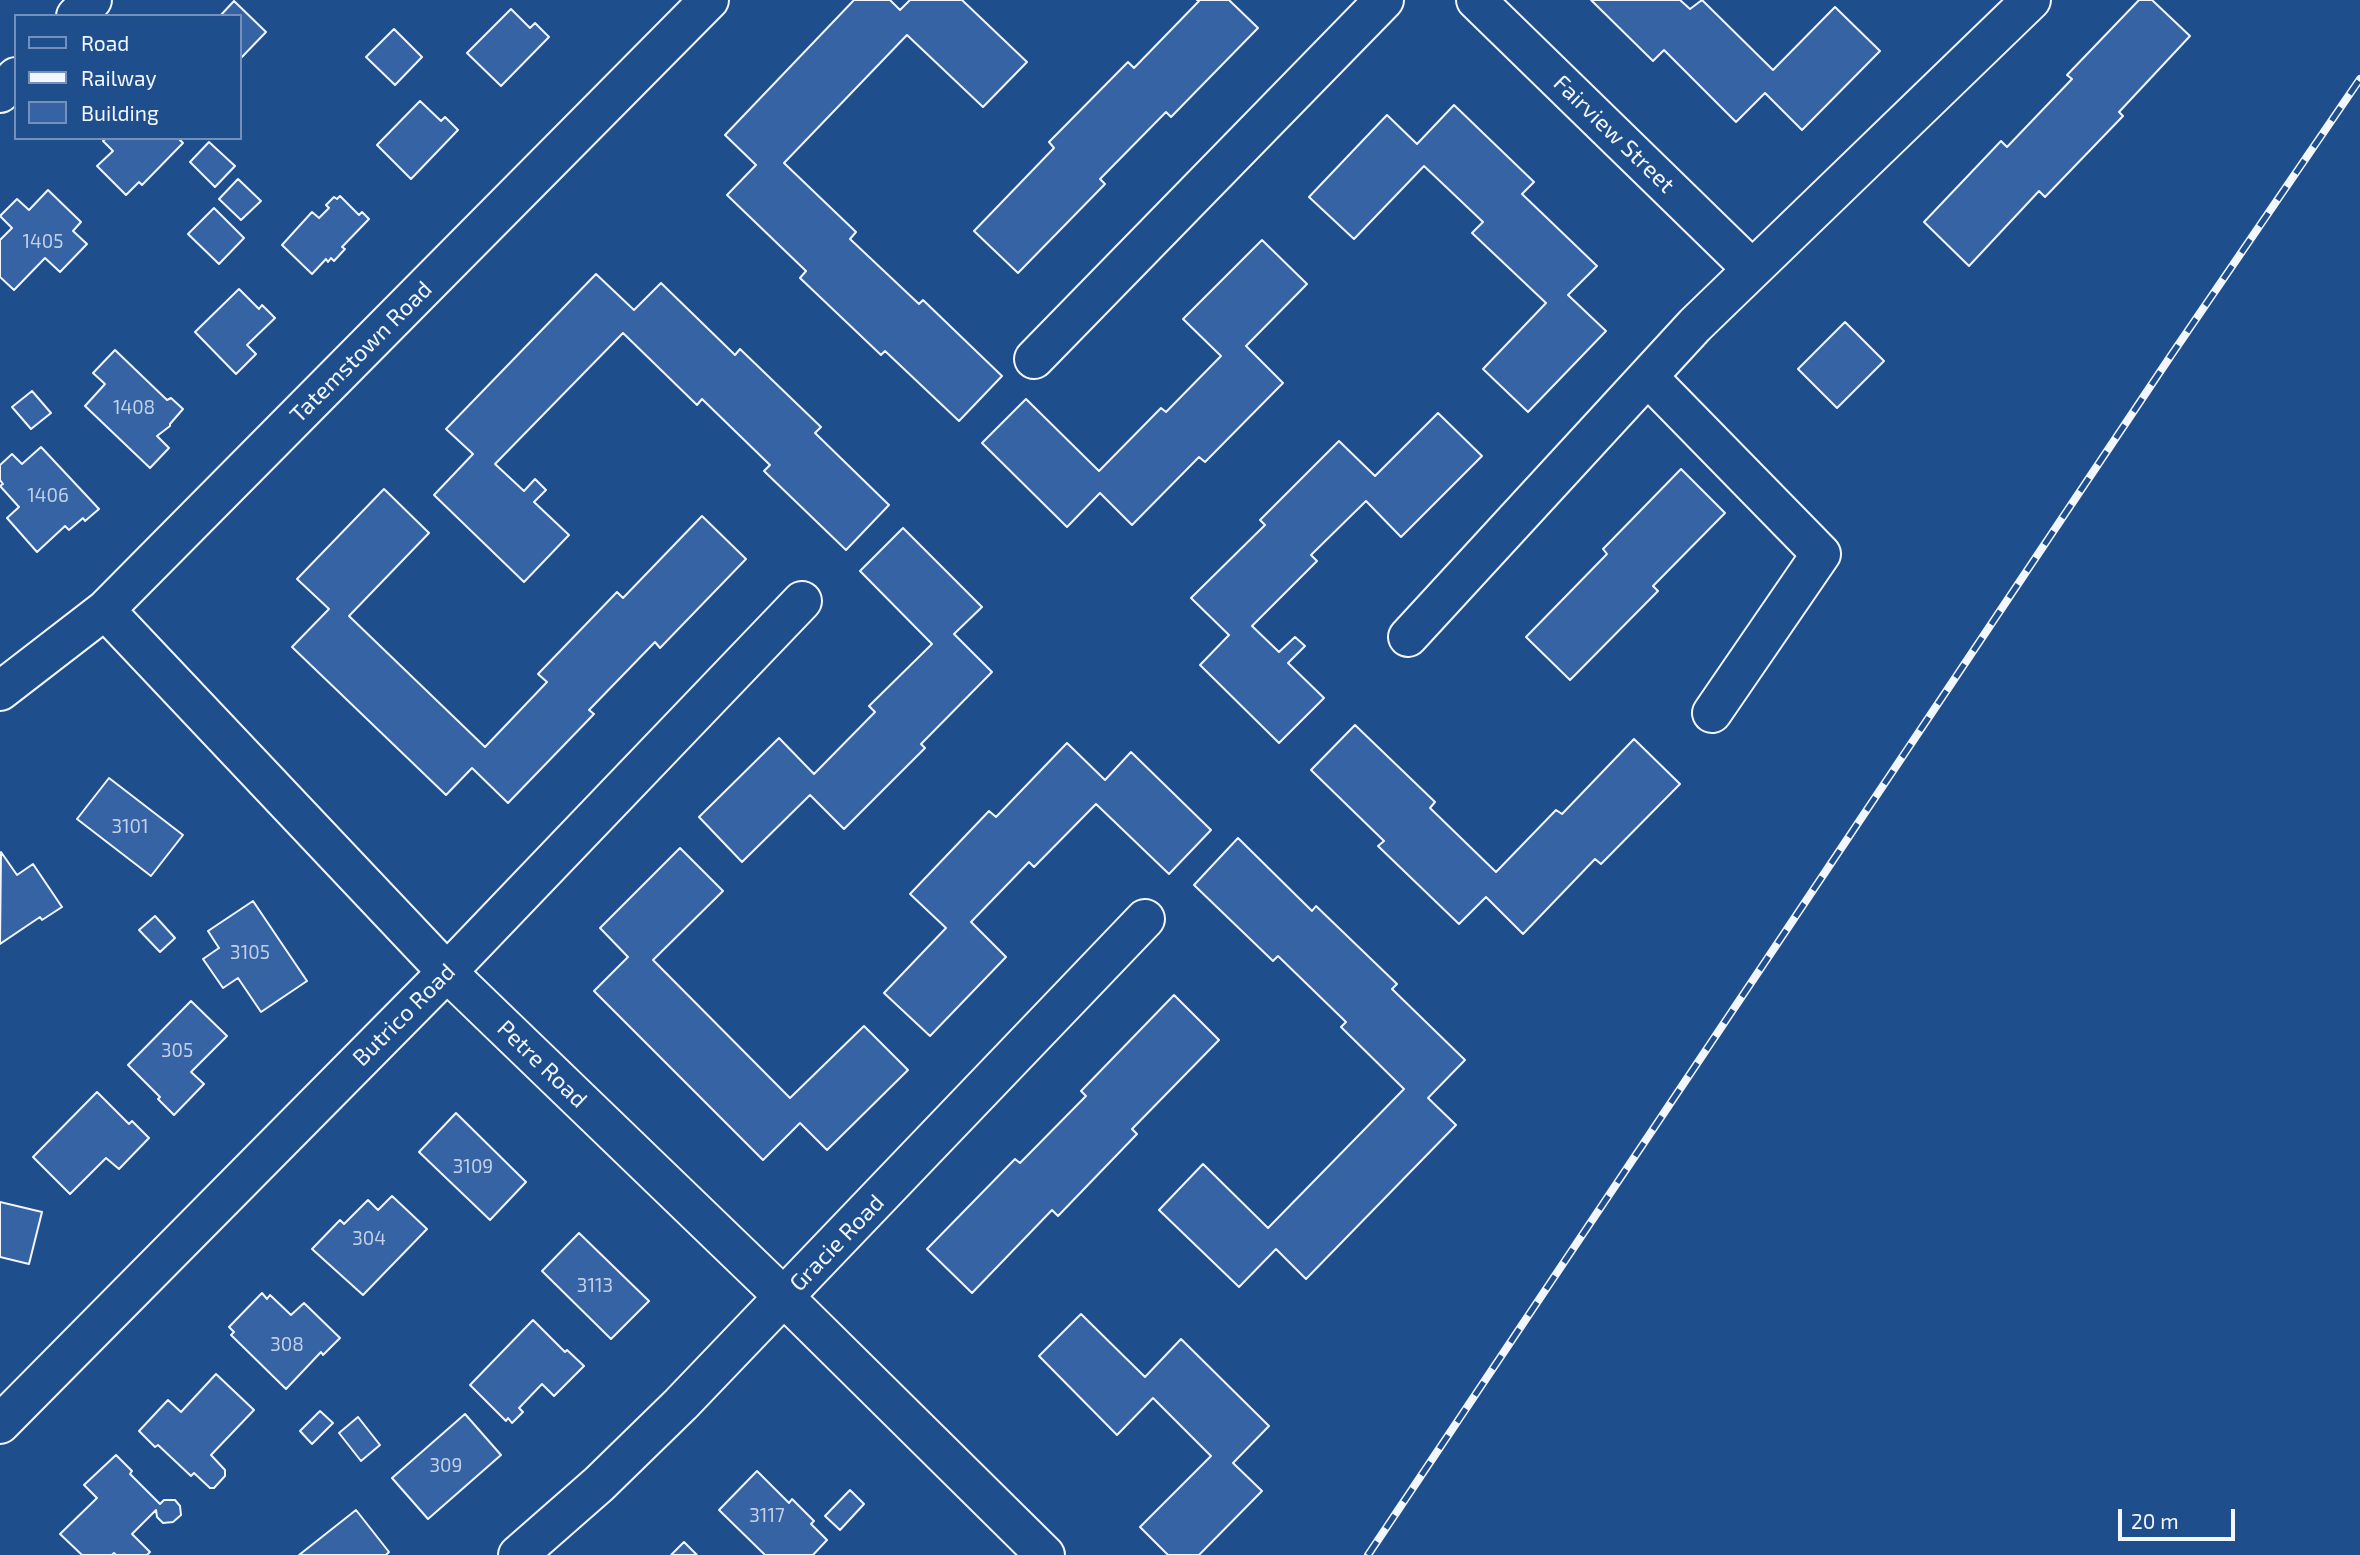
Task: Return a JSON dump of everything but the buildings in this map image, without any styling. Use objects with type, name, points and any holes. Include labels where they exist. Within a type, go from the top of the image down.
[{"type":"street","points":[[78,14],[92,0]]},
{"type":"street","name":"Tatemstown Road","points":[[0,691],[105,610],[709,0]]},
{"type":"street","points":[[1034,359],[1384,0]]},
{"type":"street","name":"Fairview Street","points":[[1476,0],[1751,268]]},
{"type":"street","points":[[1408,637],[1695,325],[2031,0]]},
{"type":"street","points":[[0,93],[14,79]]},
{"type":"street","points":[[1648,377],[1821,554],[1712,713]]},
{"type":"street","name":"Butrico Road","points":[[0,1424],[447,972],[802,601]]},
{"type":"street","name":"Petre Road","points":[[105,610],[447,972],[785,1298],[1045,1555]]},
{"type":"street","name":"Gracie Road","points":[[518,1555],[599,1484],[785,1298],[1145,919]]},
{"type":"railway","points":[[1368,1555],[2172,354],[2360,79]]}]
